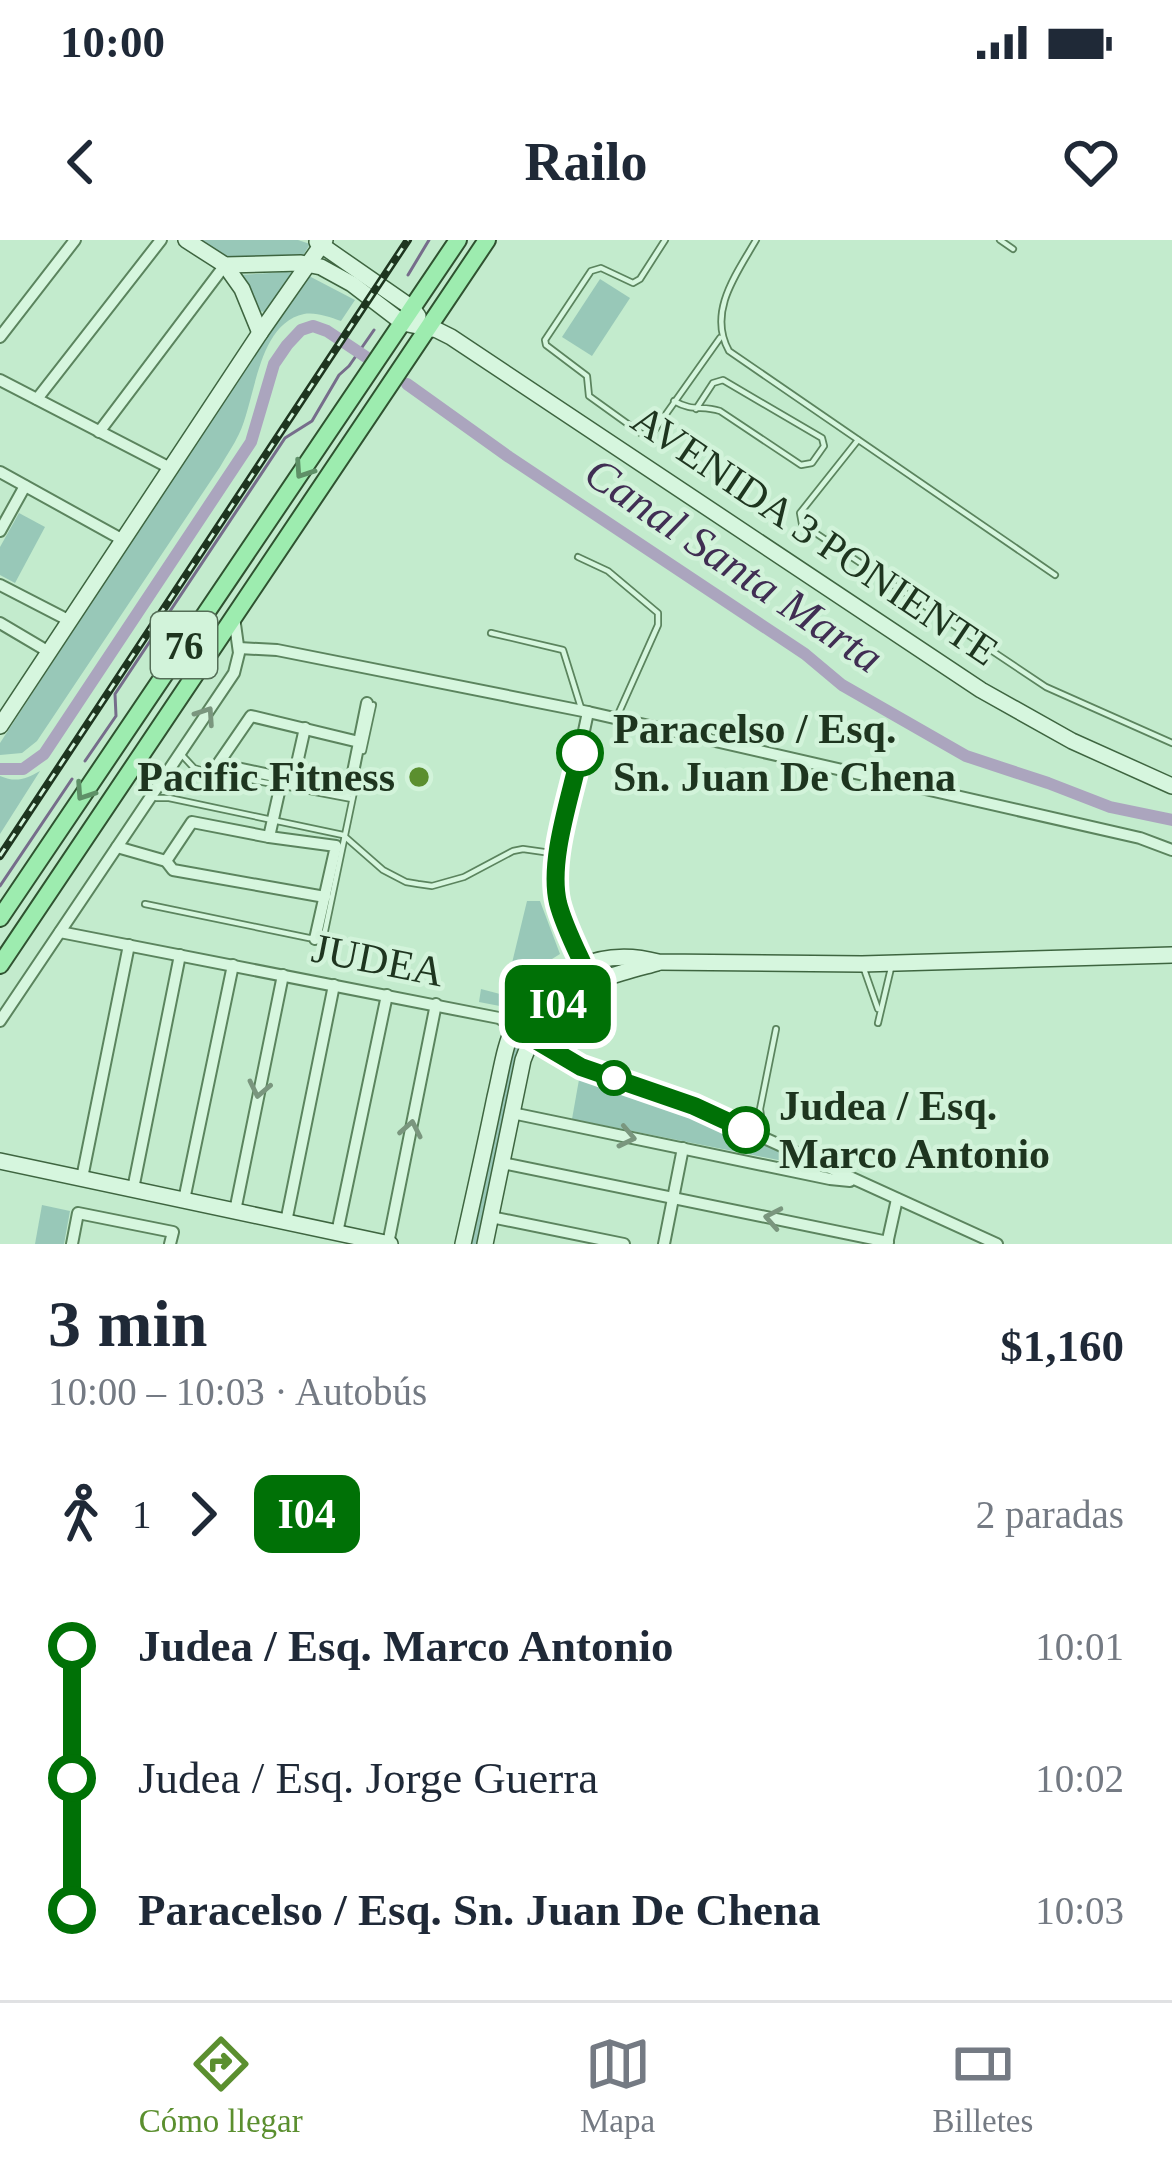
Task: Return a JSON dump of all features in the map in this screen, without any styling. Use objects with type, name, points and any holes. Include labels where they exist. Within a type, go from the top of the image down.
[{"type":"main road","name":"76","points":[[0,918],[458,240]]},
{"type":"main road","name":"76","points":[[0,965],[487,240]]},
{"type":"street","points":[[0,337],[75,240]]},
{"type":"street","points":[[37,399],[161,240]]},
{"type":"street","points":[[186,240],[225,265],[242,289],[260,333]]},
{"type":"street","points":[[2,718],[320,242]]},
{"type":"street","name":"AVENIDA 3 PONIENTE","points":[[320,242],[407,316]]},
{"type":"street","name":"AVENIDA 3 PONIENTE","points":[[225,265],[307,264],[338,275],[458,341],[981,690],[1072,741],[1172,786]]},
{"type":"street","points":[[100,431],[225,265]]},
{"type":"street","points":[[0,380],[172,469]]},
{"type":"street","points":[[0,472],[123,540]]},
{"type":"street","points":[[0,531],[25,486]]},
{"type":"street","points":[[0,585],[70,621]]},
{"type":"street","points":[[0,1021],[229,681],[238,664],[234,617]]},
{"type":"street","points":[[0,623],[49,652]]},
{"type":"street","points":[[239,648],[277,650],[616,718],[1140,838],[1172,850]]},
{"type":"street","points":[[359,742],[251,716],[218,764],[349,792],[370,704]]},
{"type":"street","points":[[585,712],[558,854],[558,899],[591,982]]},
{"type":"street","points":[[269,838],[305,728]]},
{"type":"street","points":[[166,861],[192,822],[336,846],[315,939]]},
{"type":"street","points":[[117,847],[166,861],[173,871],[325,896]]},
{"type":"street","name":"JUDEA","points":[[60,932],[493,1016],[515,1024],[581,1067],[694,1106],[997,1244]]},
{"type":"street","points":[[82,1178],[129,945]]},
{"type":"street","points":[[133,1189],[180,955]]},
{"type":"street","points":[[463,1244],[515,1024],[549,984],[583,962],[635,957],[658,962],[862,964],[1172,955]]},
{"type":"street","points":[[485,1244],[523,1060],[532,1038],[554,1007],[591,982],[658,962]]},
{"type":"street","points":[[184,1200],[232,965]]},
{"type":"street","points":[[235,1211],[283,975]]},
{"type":"street","points":[[286,1222],[334,985]]},
{"type":"street","points":[[337,1233],[387,995]]},
{"type":"street","points":[[0,1161],[389,1244],[436,1004]]},
{"type":"street","points":[[512,1113],[830,1179],[855,1180]]},
{"type":"street","points":[[664,1244],[683,1148]]},
{"type":"street","points":[[502,1163],[887,1243],[897,1199]]},
{"type":"street","points":[[72,1244],[78,1214],[171,1238]]},
{"type":"street","points":[[491,1216],[624,1244]]},
{"type":"lane","points":[[665,240],[633,283],[602,268],[591,271],[545,340],[549,350],[587,376],[589,396],[646,436],[722,335]]},
{"type":"lane","points":[[757,240],[729,286],[722,308],[722,335],[729,351],[1055,575]]},
{"type":"lane","points":[[1000,240],[1013,249]]},
{"type":"lane","points":[[674,401],[689,410],[720,411],[801,465],[812,463],[824,446],[822,439],[723,380],[713,382],[696,409]]},
{"type":"lane","points":[[858,440],[800,513],[802,524],[1046,687],[1172,742]]},
{"type":"lane","points":[[578,557],[608,571],[658,613],[658,625],[616,718]]},
{"type":"lane","points":[[490,633],[563,650],[585,712]]},
{"type":"lane","points":[[145,904],[322,937],[370,704]]},
{"type":"lane","points":[[180,753],[204,771],[285,782],[352,800]]},
{"type":"lane","points":[[150,798],[343,835],[383,870],[406,882],[432,886],[464,878],[523,849],[558,854]]},
{"type":"lane","points":[[878,1023],[893,963]]},
{"type":"lane","points":[[862,964],[880,1012]]},
{"type":"lane","points":[[765,1138],[760,1108],[776,1029]]},
{"type":"shaded area","points":[[194,240],[310,244],[301,259],[224,260]]},
{"type":"shaded area","points":[[294,273],[270,308],[258,311],[239,275]]},
{"type":"shaded area","points":[[309,276],[355,300],[341,321],[304,314],[276,332],[260,365],[239,434],[220,467],[37,741],[22,753],[0,755],[0,743],[300,282]]},
{"type":"shaded area","points":[[600,279],[630,298],[592,356],[562,337]]},
{"type":"shaded area","points":[[19,513],[45,527],[15,583],[0,575],[0,547]]},
{"type":"shaded area","points":[[40,771],[0,834],[0,776],[21,779]]},
{"type":"shaded area","points":[[527,901],[540,901],[560,954],[536,969],[505,1007],[479,1002],[481,989],[505,992]]},
{"type":"shaded area","points":[[514,1036],[521,1042],[479,1244],[468,1244]]},
{"type":"shaded area","points":[[580,1074],[693,1110],[818,1168],[572,1119]]},
{"type":"shaded area","points":[[42,1205],[70,1211],[64,1244],[35,1244]]},
{"type":"waterway","points":[[408,275],[429,240]]},
{"type":"waterway","name":"Canal Santa Marta","points":[[0,769],[23,769],[44,754],[251,442],[274,364],[287,345],[301,330],[313,326],[366,357]]},
{"type":"waterway","points":[[85,761],[116,716],[115,694],[285,438],[312,421],[374,330]]},
{"type":"waterway","name":"Canal Santa Marta","points":[[407,384],[805,654],[842,685],[966,756],[1110,807],[1172,820]]},
{"type":"waterway","points":[[0,886],[72,779]]},
{"type":"railway","points":[[0,856],[408,240]]},
{"type":"bus line","name":"I04","points":[[580,753],[558,854],[556,886],[560,908],[591,982],[554,1007],[532,1038],[581,1067],[694,1106],[746,1130]]},
{"type":"place","name":"Paracelso / Esq. Sn. Juan De Chena","points":[[580,753]]},
{"type":"place","name":"Pacific Fitness","points":[[419,777]]},
{"type":"place","name":"Judea / Esq. Marco Antonio","points":[[746,1130]]}]
